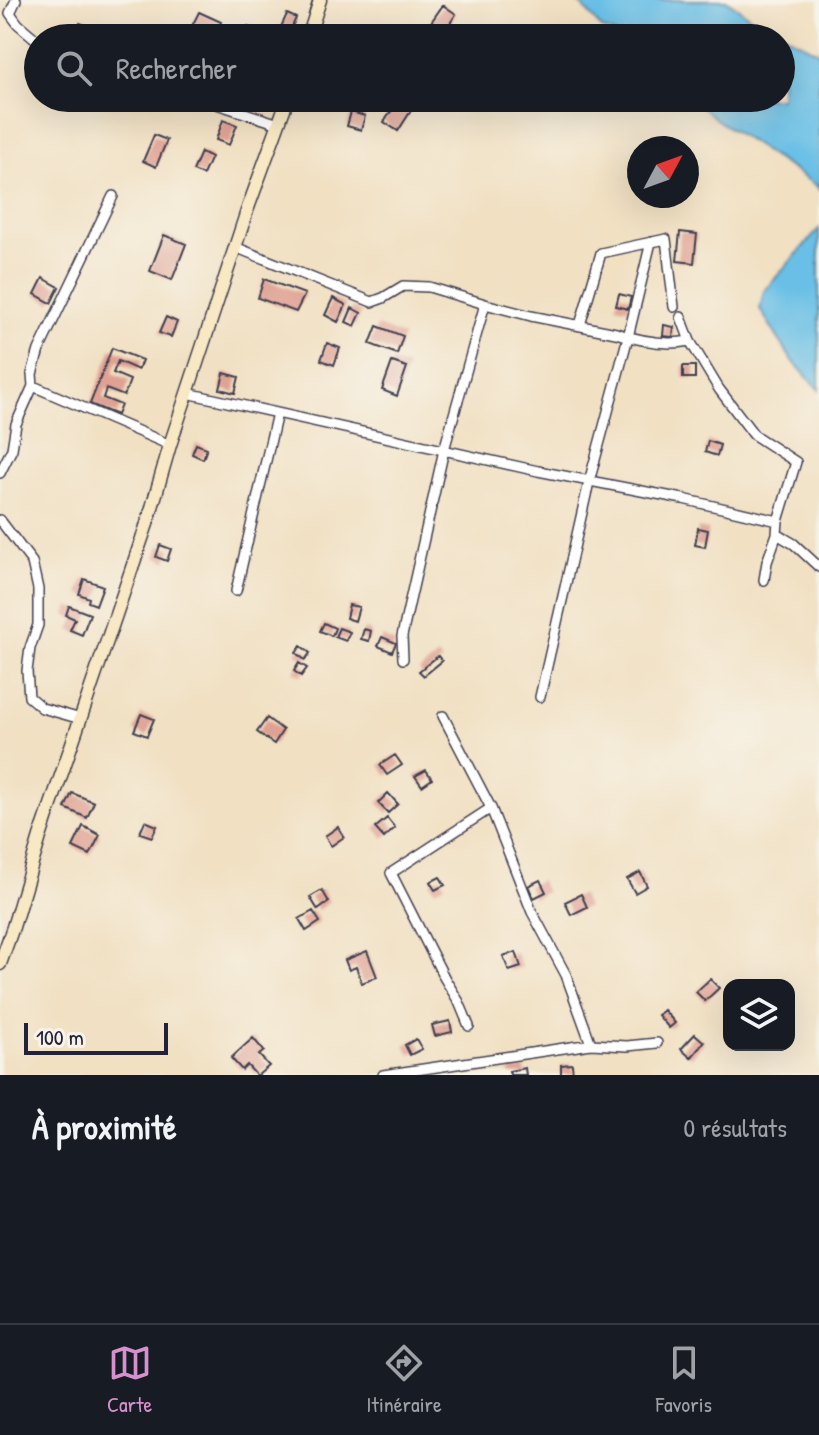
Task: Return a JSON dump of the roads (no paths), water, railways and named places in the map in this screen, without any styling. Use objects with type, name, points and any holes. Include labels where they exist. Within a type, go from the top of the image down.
[{"type":"main road","points":[[312,24],[320,0]]},
{"type":"main road","points":[[0,964],[149,518],[235,247],[283,112]]},
{"type":"street","points":[[16,0],[10,13],[24,29]]},
{"type":"street","points":[[242,112],[279,124]]},
{"type":"street","points":[[0,473],[12,449],[16,424],[33,386],[32,374],[39,350],[113,196]]},
{"type":"street","points":[[580,325],[601,253],[666,239],[674,307]]},
{"type":"street","points":[[540,697],[589,482],[651,242]]},
{"type":"street","points":[[235,247],[372,302],[403,286],[429,287],[485,304],[628,337],[671,344],[690,341]]},
{"type":"street","points":[[403,659],[402,636],[444,450],[485,304]]},
{"type":"street","points":[[681,317],[690,341],[719,389],[754,435],[796,462],[764,580]]},
{"type":"street","points":[[33,386],[170,445]]},
{"type":"street","points":[[187,393],[778,521]]},
{"type":"street","points":[[236,591],[277,413]]},
{"type":"street","points":[[0,520],[32,562],[38,589],[38,625],[30,648],[27,671],[29,697],[42,708],[81,719]]},
{"type":"street","points":[[777,534],[794,544],[819,567]]},
{"type":"street","points":[[443,716],[491,808],[532,912],[566,975],[591,1044]]},
{"type":"street","points":[[469,1026],[391,873],[491,808]]},
{"type":"street","points":[[383,1075],[591,1044],[627,1046],[657,1043]]},
{"type":"water","points":[[577,0],[726,0],[763,24],[598,24]]},
{"type":"water","points":[[795,40],[819,52],[819,190],[817,186],[708,112],[795,112]]},
{"type":"water","points":[[819,229],[819,390],[791,359],[760,309],[764,291]]}]
